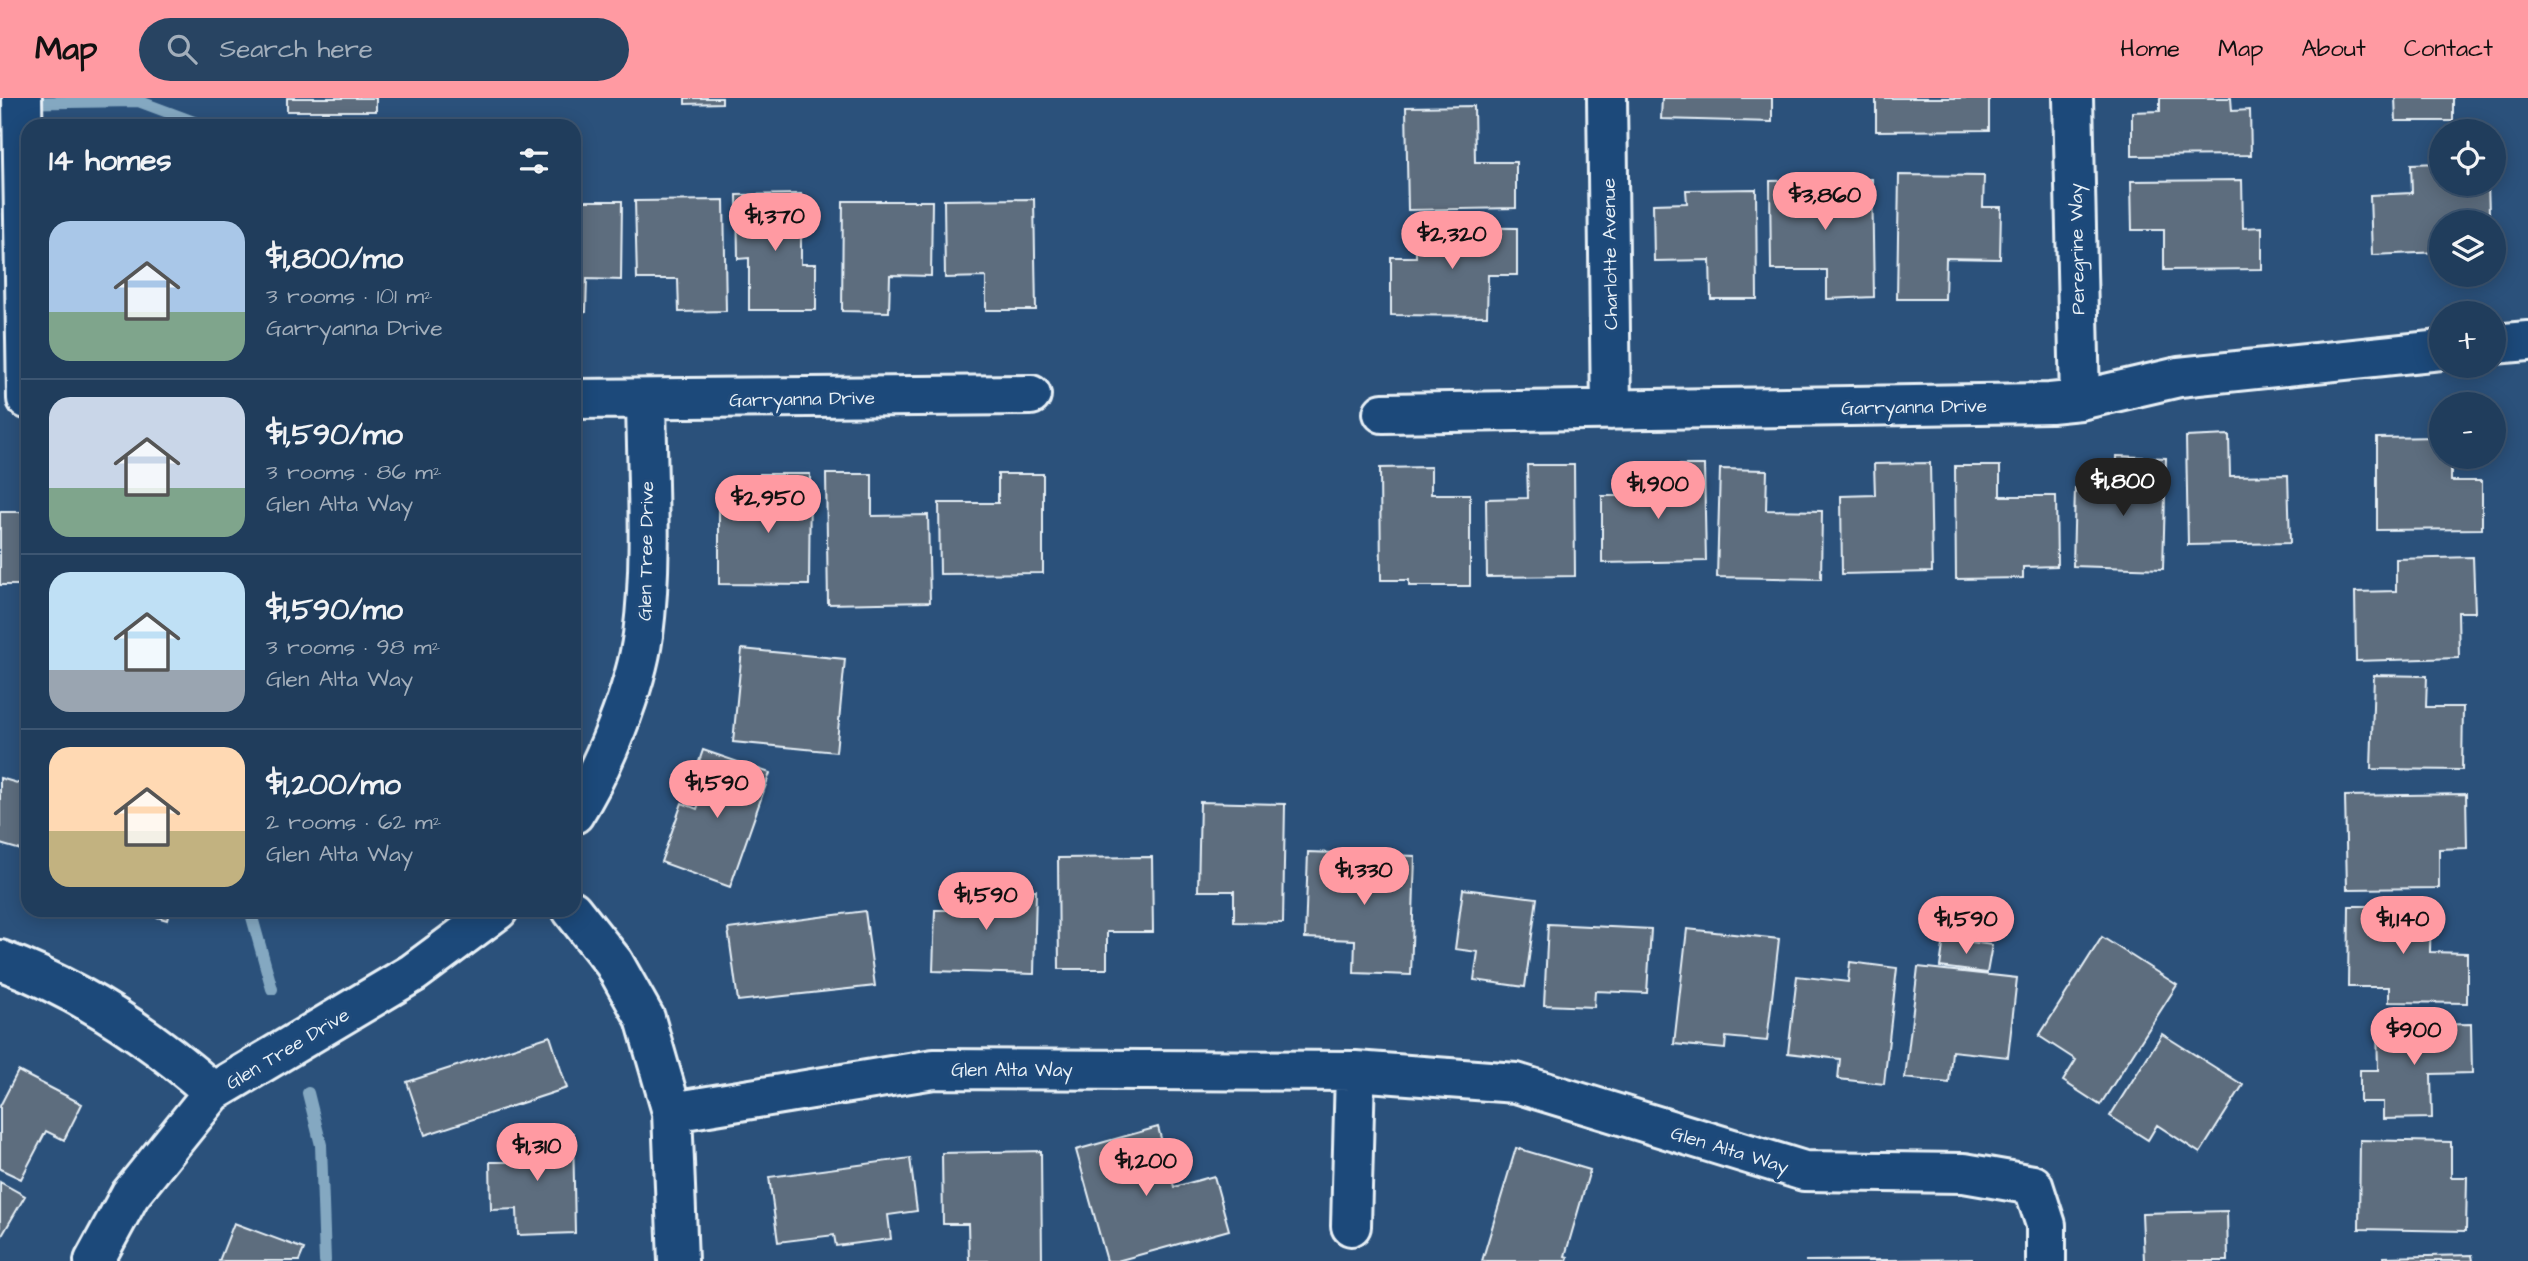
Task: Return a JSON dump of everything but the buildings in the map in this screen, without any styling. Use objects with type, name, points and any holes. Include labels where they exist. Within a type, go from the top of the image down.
[{"type":"street","name":"Charlotte Avenue","points":[[1607,98],[1611,410]]},
{"type":"street","name":"Peregrine Way","points":[[2073,98],[2080,400]]},
{"type":"street","points":[[18,399],[21,228]]},
{"type":"street","points":[[2506,343],[2528,341]]},
{"type":"street","name":"Garryanna Drive","points":[[1383,413],[2036,404],[2080,400],[2179,377],[2429,351]]},
{"type":"street","name":"Garryanna Drive","points":[[581,399],[1031,395]]},
{"type":"street","name":"Glen Tree Drive","points":[[581,800],[613,738],[643,637],[647,569],[646,399]]},
{"type":"street","name":"Glen Tree Drive","points":[[94,1261],[130,1195],[213,1092],[413,973],[489,917]]},
{"type":"street","points":[[578,917],[614,963],[645,1018],[672,1112],[678,1261]]},
{"type":"street","points":[[0,960],[37,973],[118,1016],[168,1052],[213,1092]]},
{"type":"street","name":"Glen Alta Way","points":[[672,1112],[934,1069],[1355,1071],[1516,1083],[1804,1171],[1964,1173],[2033,1185],[2046,1225],[2046,1261]]},
{"type":"street","points":[[1351,1226],[1355,1071]]},
{"type":"waterway","points":[[0,103],[138,101],[186,119]]},
{"type":"waterway","points":[[252,917],[272,989]]},
{"type":"waterway","points":[[308,1093],[321,1145],[325,1261]]}]
